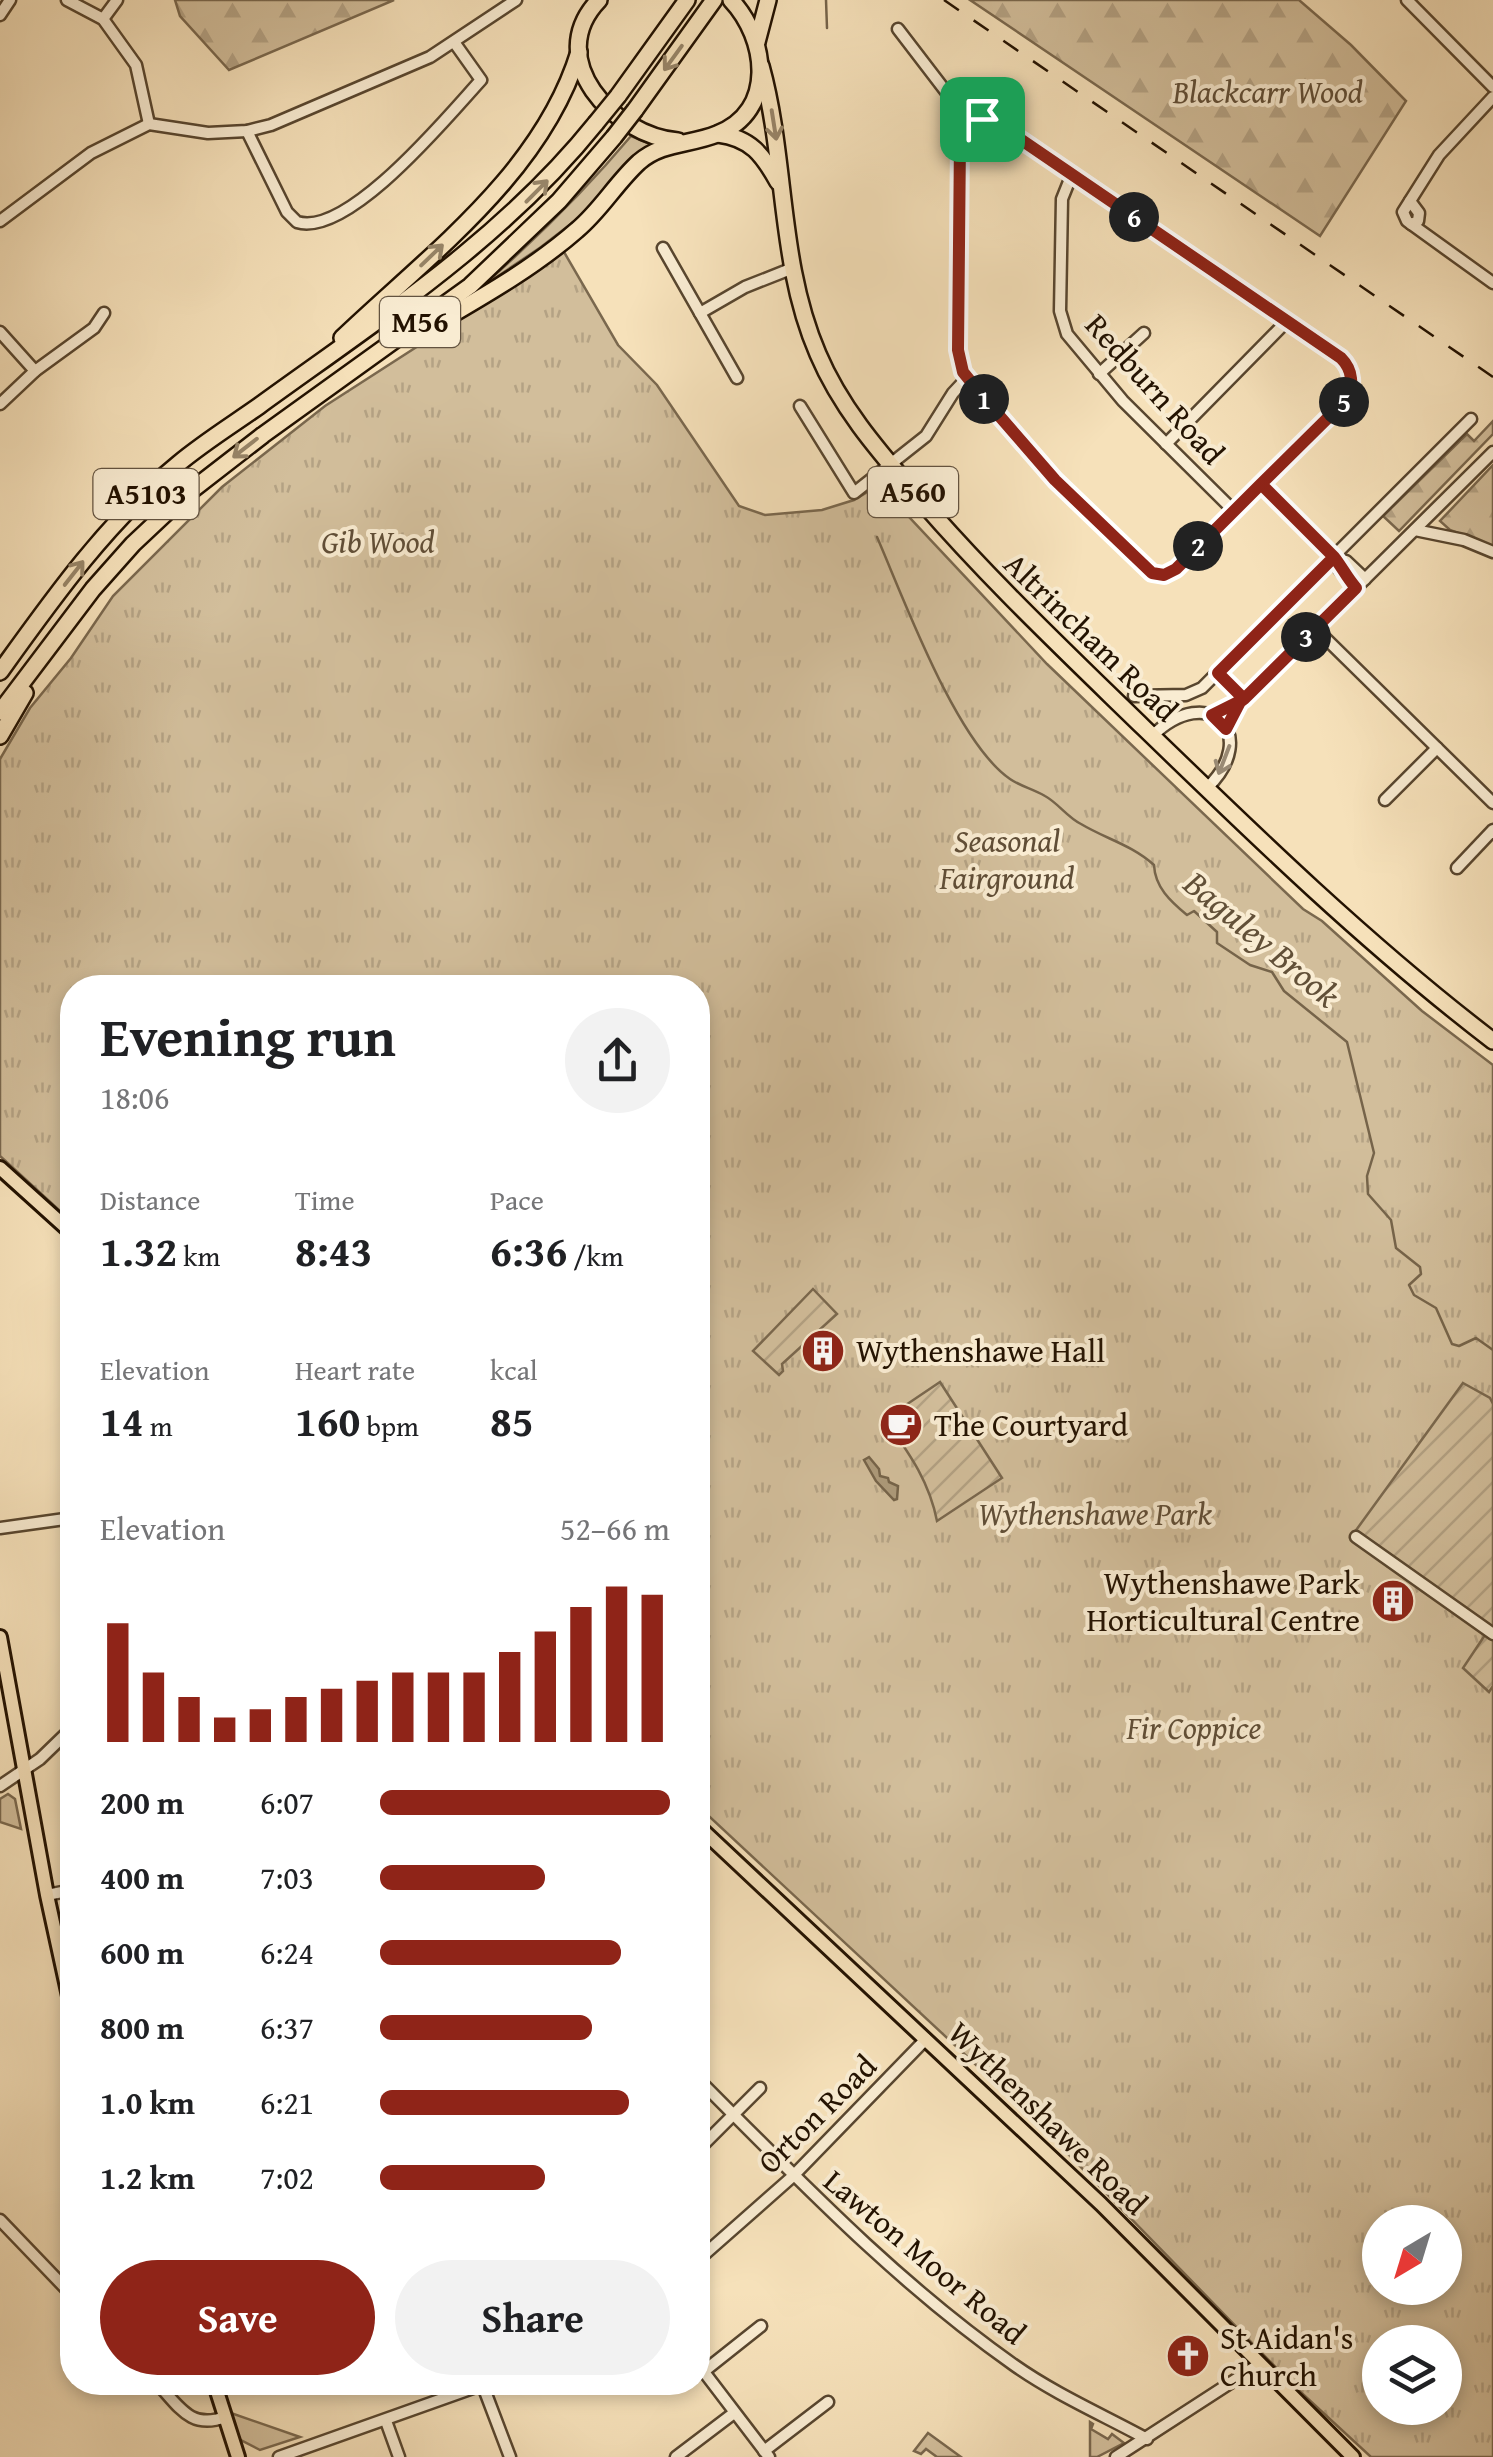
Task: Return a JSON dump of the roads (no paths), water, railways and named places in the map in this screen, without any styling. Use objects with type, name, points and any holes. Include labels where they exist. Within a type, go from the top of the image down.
[{"type":"highway","points":[[582,0],[584,22],[579,52],[586,79],[608,111],[640,131],[682,142],[718,134]]},
{"type":"highway","points":[[584,22],[599,0]]},
{"type":"highway","name":"M56","points":[[309,369],[469,252],[543,185],[618,96],[687,0]]},
{"type":"highway","name":"A560","points":[[718,134],[741,118],[750,106],[759,86],[761,66],[757,42],[744,14],[731,0]]},
{"type":"highway","name":"M56","points":[[323,390],[470,286],[512,249],[614,137],[712,3]]},
{"type":"highway","points":[[757,42],[765,8]]},
{"type":"highway","name":"A5103","points":[[0,669],[111,527],[178,464],[309,369],[428,260],[492,194],[562,98],[579,52]]},
{"type":"highway","name":"Altrincham Road","points":[[761,66],[775,130],[793,268],[816,351],[832,384],[891,466],[997,584],[1152,736],[1368,938],[1491,1036]]},
{"type":"highway","name":"Altrincham Road","points":[[718,134],[756,148],[780,186]]},
{"type":"highway","name":"A5103","points":[[0,712],[133,544],[184,497],[323,390],[501,285],[574,233],[602,207],[641,160],[682,142]]},
{"type":"highway","points":[[0,736],[62,629]]},
{"type":"main road","points":[[0,1168],[60,1222]]},
{"type":"main road","points":[[0,1636],[60,1955]]},
{"type":"main road","name":"Wythenshawe Road","points":[[710,1837],[1101,2204],[1353,2457]]},
{"type":"main road","points":[[218,2395],[238,2457]]},
{"type":"street","points":[[0,15],[10,0]]},
{"type":"street","points":[[67,0],[103,19],[136,65],[148,124]]},
{"type":"street","points":[[103,19],[117,0]]},
{"type":"street","points":[[0,221],[91,153],[148,124],[208,134],[247,131],[284,120],[422,61],[516,0]]},
{"type":"street","points":[[1407,0],[1493,87]]},
{"type":"street","points":[[898,29],[970,123]]},
{"type":"street","points":[[247,131],[287,212],[297,222],[318,224],[348,208],[405,164],[480,80],[454,42]]},
{"type":"street","points":[[1493,97],[1439,155],[1404,212],[1411,224],[1493,283]]},
{"type":"street","points":[[992,121],[1072,174],[1288,321],[1346,362],[1350,370],[1351,390],[1342,404],[1176,569],[1164,575],[1152,573],[1055,480],[967,378],[959,359],[960,139],[970,123],[992,121]]},
{"type":"street","name":"Redburn Road","points":[[1072,174],[1062,199],[1060,311],[1067,334],[1166,444],[1234,510]]},
{"type":"street","points":[[663,248],[737,378]]},
{"type":"street","points":[[700,313],[793,268]]},
{"type":"street","points":[[0,404],[35,371],[94,328],[104,313]]},
{"type":"street","points":[[1166,444],[1288,321]]},
{"type":"street","points":[[0,332],[35,371]]},
{"type":"street","points":[[1100,374],[1144,333]]},
{"type":"street","points":[[800,406],[854,493],[926,436],[967,378]]},
{"type":"street","points":[[1134,696],[1192,694],[1218,673],[1472,419]]},
{"type":"street","points":[[1226,729],[1242,700],[1493,452]]},
{"type":"street","points":[[1261,484],[1336,558],[1346,561],[1365,579]]},
{"type":"street","points":[[1415,530],[1464,540],[1493,552]]},
{"type":"street","points":[[1336,558],[1339,569],[1356,588]]},
{"type":"street","points":[[1315,628],[1493,803]]},
{"type":"street","points":[[1218,673],[1242,700]]},
{"type":"street","points":[[1212,715],[1242,700]]},
{"type":"street","points":[[1152,736],[1184,713],[1212,715],[1226,729],[1230,756],[1207,788]]},
{"type":"street","points":[[1385,800],[1438,748]]},
{"type":"street","points":[[1457,868],[1493,830]]},
{"type":"street","points":[[0,1528],[60,1520]]},
{"type":"street","points":[[1356,1537],[1493,1634]]},
{"type":"street","points":[[0,1786],[23,1772],[60,1739]]},
{"type":"street","points":[[47,1895],[60,1892]]},
{"type":"street","name":"Orton Road","points":[[710,2249],[792,2177],[926,2039]]},
{"type":"street","points":[[710,2138],[760,2088]]},
{"type":"street","name":"Lawton Moor Road","points":[[710,2091],[792,2177],[911,2287],[1002,2356],[1147,2439]]},
{"type":"street","points":[[0,2220],[60,2282]]},
{"type":"street","points":[[710,2361],[761,2326]]},
{"type":"street","points":[[1116,2457],[1258,2364]]},
{"type":"street","points":[[710,2381],[766,2454],[828,2402]]},
{"type":"street","points":[[169,2395],[192,2418],[211,2422],[225,2417]]},
{"type":"street","points":[[279,2457],[457,2395]]},
{"type":"street","points":[[490,2395],[510,2457]]},
{"type":"street","points":[[676,2457],[734,2412]]},
{"type":"street","points":[[386,2421],[399,2457]]},
{"type":"waterway","name":"Baguley Brook","points":[[826,0],[827,28]]},
{"type":"waterway","name":"Baguley Brook","points":[[877,537],[951,703],[990,761],[1010,779],[1050,799],[1076,821],[1146,858],[1154,865],[1160,887],[1169,899],[1187,915],[1194,911],[1217,932],[1217,943],[1250,965],[1272,972],[1284,991],[1347,1042],[1374,1153],[1367,1176],[1368,1194],[1391,1220],[1396,1248],[1420,1267],[1421,1274],[1409,1285],[1414,1295],[1436,1308],[1452,1344],[1459,1346],[1476,1338],[1493,1350]]},
{"type":"railway","points":[[944,0],[1493,377]]},
{"type":"place","name":"Wythenshawe Hall","points":[[823,1351]]},
{"type":"place","name":"The Courtyard","points":[[901,1425]]},
{"type":"place","name":"Wythenshawe Park Horticultural Centre","points":[[1393,1601]]},
{"type":"place","name":"St Aidan's Church","points":[[1188,2356]]},
{"type":"park label","name":"Blackcarr Wood","points":[[1268,92]]},
{"type":"park label","name":"Gib Wood","points":[[378,542]]},
{"type":"park label","name":"Seasonal Fairground","points":[[1007,860]]},
{"type":"park label","name":"Wythenshawe Park","points":[[1095,1514]]},
{"type":"park label","name":"Fir Coppice","points":[[1194,1728]]}]
